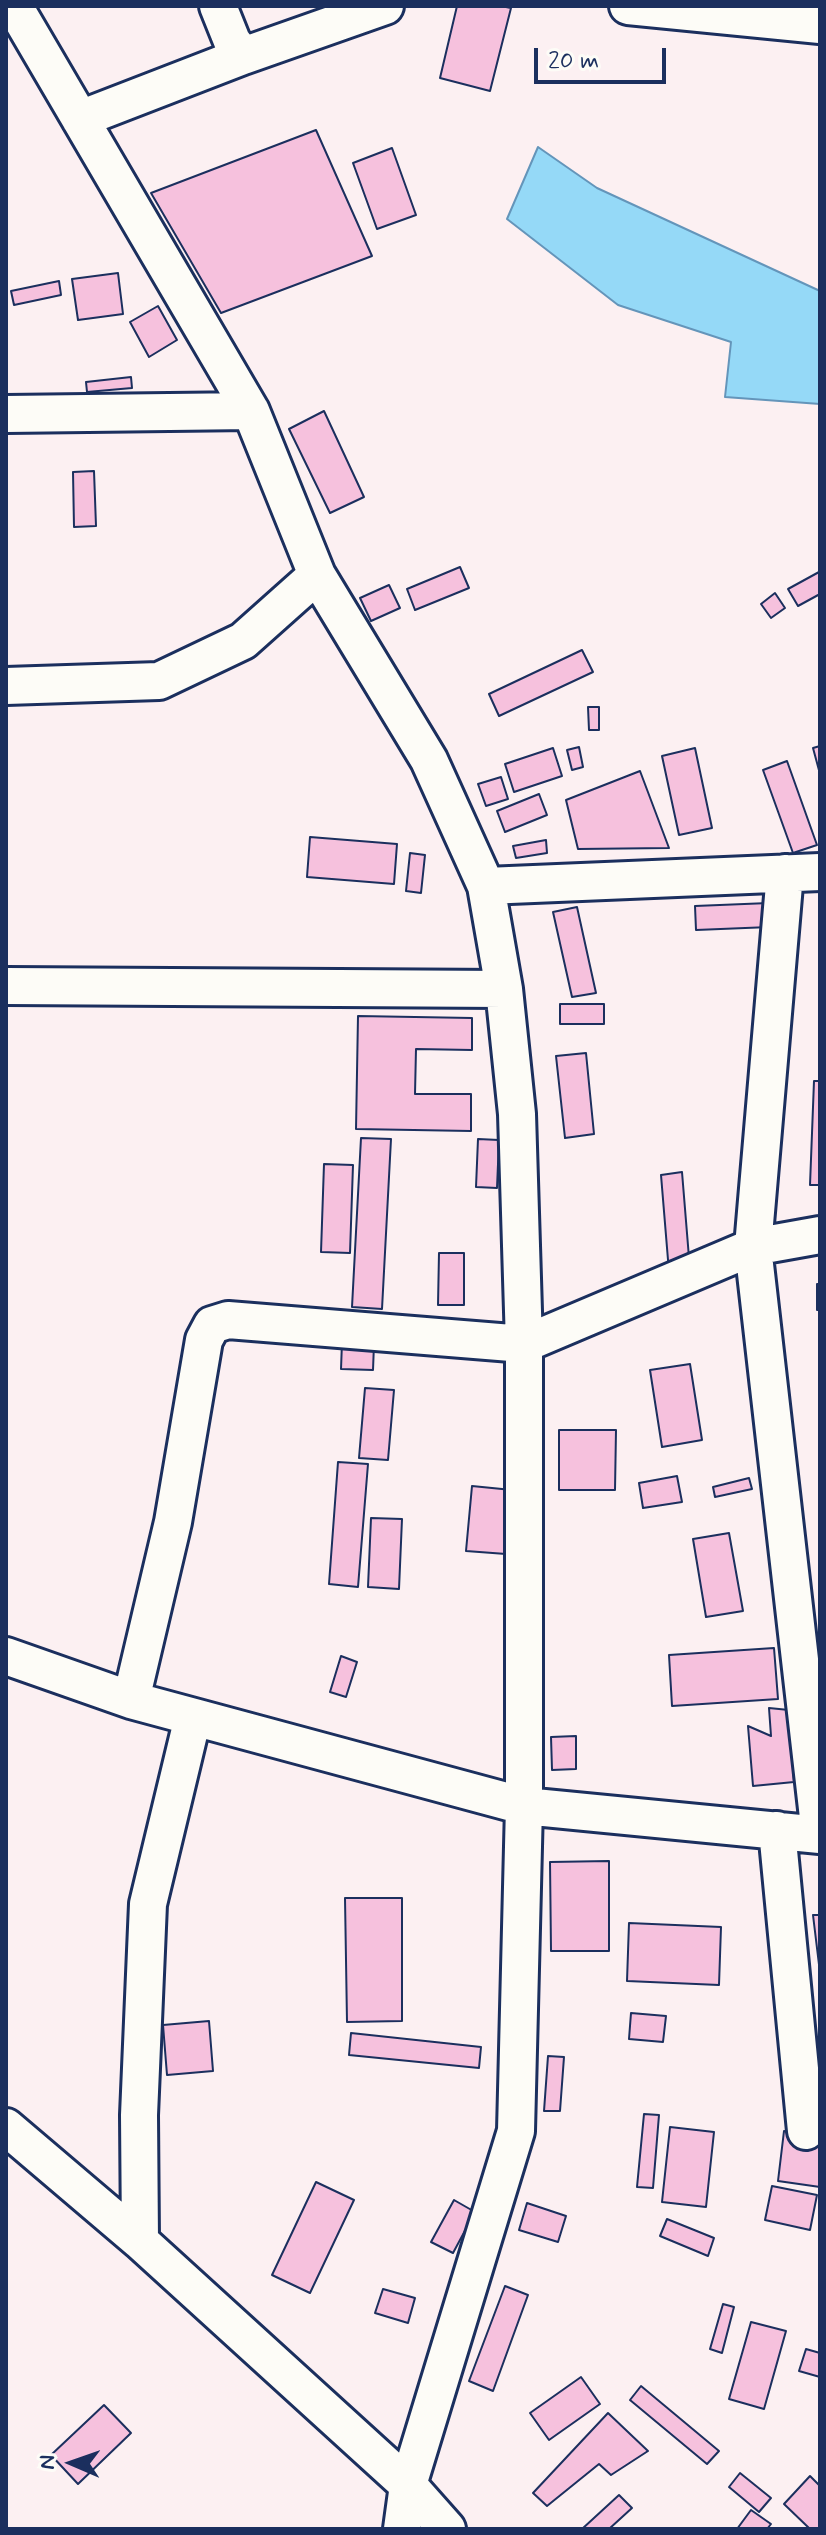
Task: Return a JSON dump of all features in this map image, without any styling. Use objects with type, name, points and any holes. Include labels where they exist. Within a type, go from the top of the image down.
[{"type":"street","points":[[14,6],[251,411],[317,575],[429,760],[486,886],[504,989],[517,1114],[524,1344],[524,1806],[516,2131],[408,2485],[402,2529]]},
{"type":"street","points":[[218,6],[232,41],[243,56]]},
{"type":"street","points":[[80,119],[243,56],[385,6]]},
{"type":"street","points":[[628,6],[813,19]]},
{"type":"street","points":[[6,414],[251,411]]},
{"type":"street","points":[[6,686],[159,681],[243,641],[317,575]]},
{"type":"street","points":[[6,1656],[131,1700],[524,1806],[820,1835],[753,1247],[803,872],[486,886]]},
{"type":"street","points":[[6,986],[504,989]]},
{"type":"street","points":[[131,1700],[173,1522],[204,1340],[212,1325],[228,1320],[524,1344],[753,1247],[820,1235]]},
{"type":"street","points":[[140,2241],[139,2115],[148,1904],[193,1717]]},
{"type":"street","points":[[777,1830],[806,2131]]},
{"type":"street","points":[[6,2127],[140,2241],[408,2485],[447,2529]]},
{"type":"water","points":[[538,147],[597,188],[820,291],[820,404],[725,397],[731,342],[618,305],[507,219]]},
{"type":"building","points":[[457,6],[511,8],[490,91],[440,78]]},
{"type":"building","points":[[316,130],[372,256],[221,313],[151,193]]},
{"type":"building","points":[[392,148],[416,215],[377,229],[353,163]]},
{"type":"building","points":[[118,273],[123,314],[78,320],[72,279]]},
{"type":"building","points":[[59,281],[61,295],[14,305],[11,291]]},
{"type":"building","points":[[158,306],[177,340],[149,357],[130,322]]},
{"type":"building","points":[[131,377],[132,388],[87,392],[86,382]]},
{"type":"building","points":[[324,411],[364,497],[330,513],[289,429]]},
{"type":"building","points":[[94,471],[96,526],[74,527],[73,472]]},
{"type":"building","points":[[460,567],[469,588],[415,610],[407,589]]},
{"type":"building","points":[[819,572],[820,594],[798,606],[788,589]]},
{"type":"building","points":[[389,585],[400,608],[371,621],[360,598]]},
{"type":"building","points":[[775,593],[785,608],[771,618],[761,604]]},
{"type":"building","points":[[582,650],[593,672],[499,716],[489,694]]},
{"type":"building","points":[[588,707],[599,707],[599,730],[589,730]]},
{"type":"building","points":[[820,746],[820,774],[813,748]]},
{"type":"building","points":[[579,747],[583,767],[572,770],[567,750]]},
{"type":"building","points":[[553,748],[562,776],[514,792],[505,764]]},
{"type":"building","points":[[695,748],[712,828],[679,835],[662,756]]},
{"type":"building","points":[[787,761],[817,845],[793,853],[763,770]]},
{"type":"building","points":[[640,771],[669,848],[578,849],[566,800]]},
{"type":"building","points":[[501,777],[508,799],[486,806],[478,784]]},
{"type":"building","points":[[539,794],[547,815],[505,832],[497,811]]},
{"type":"building","points":[[310,837],[397,844],[394,884],[307,877]]},
{"type":"building","points":[[546,840],[547,853],[516,858],[513,846]]},
{"type":"building","points":[[410,853],[425,855],[421,893],[406,891]]},
{"type":"building","points":[[769,903],[770,927],[696,930],[695,906]]},
{"type":"building","points":[[577,907],[596,993],[572,997],[553,912]]},
{"type":"building","points":[[560,1004],[604,1004],[604,1024],[560,1024]]},
{"type":"building","points":[[358,1016],[472,1018],[472,1050],[416,1049],[415,1094],[471,1094],[471,1131],[356,1129]]},
{"type":"building","points":[[586,1053],[594,1134],[565,1138],[556,1056]]},
{"type":"building","points":[[814,1081],[820,1081],[820,1185],[810,1185]]},
{"type":"building","points":[[361,1138],[391,1139],[382,1309],[352,1307]]},
{"type":"building","points":[[478,1139],[499,1140],[497,1188],[476,1187]]},
{"type":"building","points":[[324,1164],[353,1165],[350,1253],[321,1252]]},
{"type":"building","points":[[682,1172],[690,1270],[669,1272],[661,1175]]},
{"type":"building","points":[[439,1253],[464,1253],[464,1305],[438,1305]]},
{"type":"building","points":[[817,1284],[820,1284],[820,1310],[817,1310]]},
{"type":"building","points":[[342,1342],[374,1344],[373,1370],[341,1369]]},
{"type":"building","points":[[690,1364],[702,1440],[662,1447],[650,1370]]},
{"type":"building","points":[[365,1388],[394,1390],[388,1460],[359,1458]]},
{"type":"building","points":[[559,1430],[616,1430],[615,1490],[559,1490]]},
{"type":"building","points":[[338,1462],[368,1464],[358,1587],[329,1584]]},
{"type":"building","points":[[677,1476],[682,1502],[643,1508],[639,1483]]},
{"type":"building","points":[[749,1478],[752,1489],[715,1497],[713,1487]]},
{"type":"building","points":[[472,1486],[512,1490],[506,1554],[466,1551]]},
{"type":"building","points":[[371,1518],[402,1519],[399,1589],[368,1587]]},
{"type":"building","points":[[729,1533],[743,1611],[706,1617],[693,1539]]},
{"type":"building","points":[[774,1648],[778,1699],[672,1706],[669,1655]]},
{"type":"building","points":[[341,1656],[357,1662],[346,1697],[330,1692]]},
{"type":"building","points":[[769,1708],[789,1710],[794,1782],[753,1786],[748,1726],[771,1736]]},
{"type":"building","points":[[576,1736],[576,1769],[552,1770],[551,1737]]},
{"type":"building","points":[[609,1861],[609,1951],[551,1951],[550,1862]]},
{"type":"building","points":[[345,1898],[402,1898],[402,2021],[347,2022]]},
{"type":"building","points":[[813,1915],[820,1915],[820,1973]]},
{"type":"building","points":[[629,1923],[721,1927],[719,1985],[627,1981]]},
{"type":"building","points":[[631,2013],[666,2016],[663,2042],[629,2039]]},
{"type":"building","points":[[209,2021],[213,2071],[167,2075],[163,2025]]},
{"type":"building","points":[[351,2033],[481,2047],[479,2068],[349,2055]]},
{"type":"building","points":[[548,2056],[564,2057],[560,2111],[544,2111]]},
{"type":"building","points":[[644,2114],[659,2115],[653,2188],[637,2187]]},
{"type":"building","points":[[670,2127],[714,2132],[706,2207],[662,2202]]},
{"type":"building","points":[[784,2131],[820,2135],[820,2187],[778,2181]]},
{"type":"building","points":[[316,2182],[354,2200],[310,2293],[272,2275]]},
{"type":"building","points":[[772,2186],[817,2195],[810,2230],[765,2220]]},
{"type":"building","points":[[454,2200],[475,2212],[453,2253],[431,2242]]},
{"type":"building","points":[[527,2203],[566,2216],[558,2242],[519,2230]]},
{"type":"building","points":[[667,2219],[714,2238],[708,2256],[660,2236]]},
{"type":"building","points":[[505,2286],[528,2295],[493,2391],[469,2381]]},
{"type":"building","points":[[383,2289],[415,2298],[408,2323],[375,2313]]},
{"type":"building","points":[[723,2304],[734,2307],[722,2353],[710,2349]]},
{"type":"building","points":[[751,2322],[786,2331],[764,2409],[729,2399]]},
{"type":"building","points":[[806,2349],[820,2353],[820,2377],[799,2371]]},
{"type":"building","points":[[581,2377],[600,2404],[549,2440],[530,2413]]},
{"type":"building","points":[[641,2386],[719,2451],[707,2464],[630,2400]]},
{"type":"building","points":[[104,2405],[131,2433],[78,2484],[51,2455]]},
{"type":"building","points":[[608,2413],[648,2451],[611,2475],[599,2464],[547,2506],[533,2493]]},
{"type":"building","points":[[740,2473],[771,2498],[759,2512],[729,2487]]},
{"type":"building","points":[[810,2476],[820,2486],[820,2529],[810,2529],[784,2504]]},
{"type":"building","points":[[619,2495],[632,2508],[609,2529],[582,2529]]},
{"type":"building","points":[[751,2510],[771,2524],[767,2529],[737,2529]]}]
